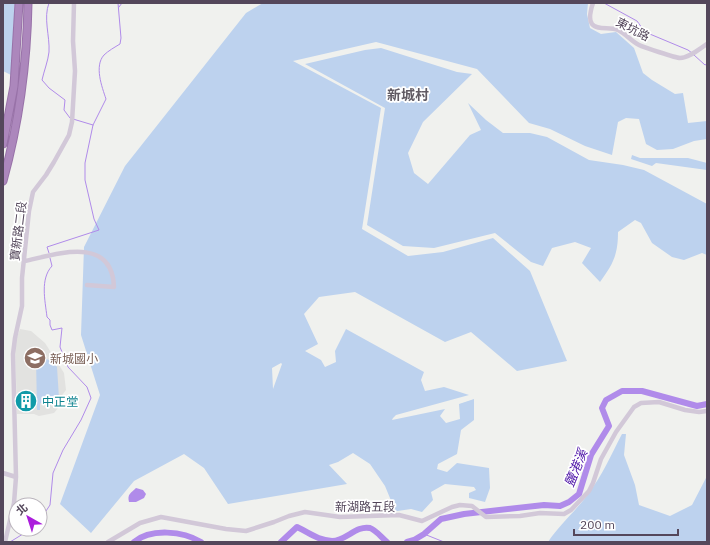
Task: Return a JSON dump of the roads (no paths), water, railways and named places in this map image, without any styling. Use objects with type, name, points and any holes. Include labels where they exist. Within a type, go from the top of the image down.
[{"type":"highway","points":[[3,144],[14,86],[19,3]]},
{"type":"highway","points":[[3,181],[15,132],[20,103],[28,3]]},
{"type":"street","name":"寶新路二段","points":[[5,542],[14,503],[16,477],[13,354],[14,338],[22,306],[22,278],[25,261],[29,210],[33,192],[54,162],[69,135],[72,122],[75,71],[73,41],[74,3]]},
{"type":"street","name":"東坑路","points":[[593,3],[591,8],[591,22],[594,26],[599,28],[612,27],[624,33],[639,45],[646,48],[678,59],[688,56],[707,44]]},
{"type":"street","points":[[25,261],[70,251],[86,252],[100,256],[106,261],[114,277],[114,287],[87,285]]},
{"type":"street","name":"新湖路五段","points":[[108,542],[140,523],[161,517],[226,529],[246,531],[288,516],[305,512],[340,517],[399,515],[422,520],[452,507],[467,505],[478,509],[486,517],[497,518],[520,516],[540,512],[564,514],[571,510],[589,491],[601,459],[616,432],[634,407],[641,403],[659,402],[685,410],[699,412],[707,411]]},
{"type":"street","points":[[3,473],[16,477]]},
{"type":"waterway","points":[[49,3],[47,9],[49,52],[42,80],[49,88],[65,100],[64,110],[70,118]]},
{"type":"waterway","points":[[49,253],[47,247],[99,230],[94,219],[85,180],[85,163],[93,125],[106,99],[99,71],[101,60],[104,55],[120,44],[121,38],[118,3]]},
{"type":"waterway","points":[[119,7],[122,3]]},
{"type":"waterway","points":[[604,3],[637,21],[645,32],[692,53]]},
{"type":"waterway","points":[[694,55],[705,65],[707,64]]},
{"type":"waterway","points":[[73,119],[93,125]]},
{"type":"waterway","points":[[48,508],[50,505],[53,473],[63,450],[81,420],[91,398],[87,387],[68,367],[60,347],[62,328],[52,330],[50,320],[47,317],[44,290],[46,277],[52,266],[50,258]]},
{"type":"waterway","name":"鹽港溪","points":[[407,542],[424,534],[441,519],[464,514],[544,505],[560,506],[569,502],[579,494],[591,455],[609,426],[602,408],[606,400],[622,391],[642,391],[697,406],[707,404]]},
{"type":"waterway","name":"鹽港溪","points":[[281,542],[297,527],[318,538],[332,541],[342,539],[360,529],[370,528],[377,532],[387,542]]},
{"type":"waterway","name":"鹽港溪","points":[[134,542],[141,538],[158,533],[176,533],[194,538],[201,542]]},
{"type":"waterway","points":[[424,534],[444,542]]},
{"type":"waterway","points":[[10,542],[18,537]]},
{"type":"waterway","name":"鹽港溪","points":[[192,542],[193,537]]},
{"type":"place","name":"新城國小","points":[[35,358]]},
{"type":"place","name":"中正堂","points":[[26,401]]},
{"type":"district","name":"新城村","points":[[408,95]]}]
